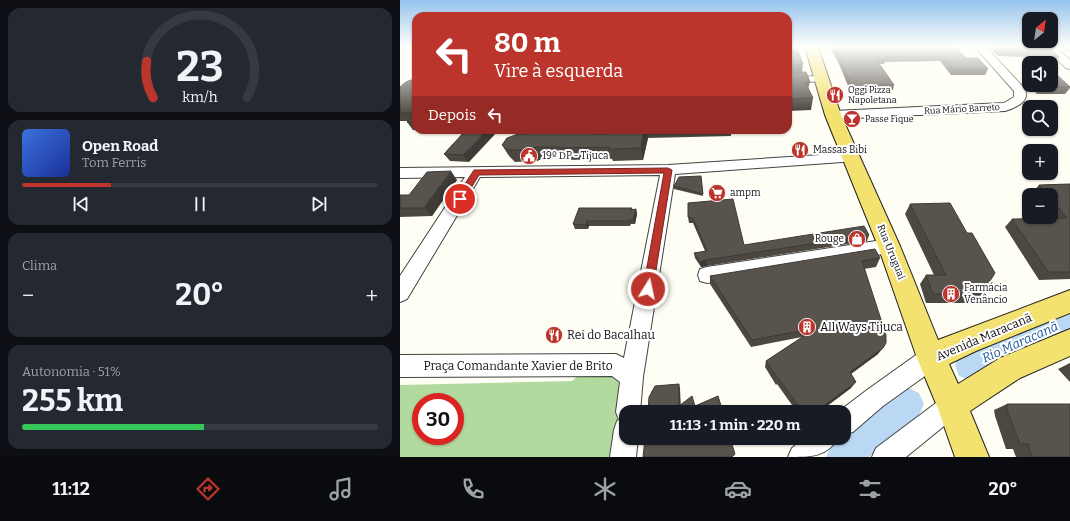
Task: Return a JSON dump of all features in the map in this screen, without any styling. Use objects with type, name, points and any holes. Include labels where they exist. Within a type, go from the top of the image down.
[{"type":"main road","name":"Rua Uruguai","points":[[818,68],[833,115],[889,246],[931,358],[952,405],[972,457]]},
{"type":"main road","name":"Avenida Maracanã","points":[[931,358],[966,342],[1070,301]]},
{"type":"main road","points":[[952,405],[1010,368],[1070,342]]},
{"type":"street","name":"Rua Mário Barreto","points":[[833,115],[1005,107],[1014,104],[1019,100],[1021,94],[1020,90],[1000,68]]},
{"type":"street","points":[[792,80],[821,79]]},
{"type":"street","points":[[400,173],[668,170],[851,158]]},
{"type":"street","points":[[629,405],[632,378],[668,170]]},
{"type":"street","points":[[400,293],[476,172]]},
{"type":"street","points":[[706,275],[889,246]]},
{"type":"street","name":"Avenida Maracanã","points":[[851,418],[931,358]]},
{"type":"street","name":"Praça Comandante Xavier de Brito","points":[[400,366],[616,365],[632,378]]},
{"type":"street","points":[[885,457],[952,405]]},
{"type":"street","points":[[623,457],[624,445]]},
{"type":"street","points":[[801,457],[816,445]]},
{"type":"green space","points":[[583,371],[616,375],[624,388],[622,405],[619,405],[619,431],[616,457],[400,457],[400,385],[572,381]]},
{"type":"building","points":[[844,68],[882,68],[894,85],[865,85],[867,87],[852,87]]},
{"type":"building","points":[[952,68],[988,69],[953,70]]},
{"type":"building","points":[[806,72],[810,82],[805,82],[813,98],[792,99],[792,73]]},
{"type":"building","points":[[1058,76],[1070,87],[1058,87]]},
{"type":"building","points":[[412,80],[412,113],[400,113],[400,87],[406,82]]},
{"type":"building","points":[[412,117],[412,122],[407,122]]},
{"type":"building","points":[[462,134],[483,134],[463,155],[444,154]]},
{"type":"building","points":[[518,134],[643,134],[641,148],[609,149],[609,147],[535,147],[530,150],[508,150],[502,145],[507,138]]},
{"type":"building","points":[[451,171],[424,208],[400,208],[400,195],[409,195],[427,172]]},
{"type":"building","points":[[701,176],[703,194],[674,186],[679,177]]},
{"type":"building","points":[[1070,184],[1070,272],[1048,272],[1012,219],[1022,219],[1022,224],[1058,224],[1058,218],[1067,218],[1058,207],[1058,188],[1041,188],[1039,185]]},
{"type":"building","points":[[733,199],[744,245],[864,226],[869,235],[700,262],[694,253],[707,251],[693,218],[688,217],[688,203]]},
{"type":"building","points":[[950,203],[967,233],[972,233],[995,273],[982,294],[933,294],[926,275],[946,275],[910,204]]},
{"type":"building","points":[[579,208],[636,209],[633,220],[629,221],[587,221],[586,225],[573,224]]},
{"type":"building","points":[[875,249],[880,258],[862,261],[886,335],[886,343],[883,348],[850,372],[856,382],[825,405],[798,405],[766,361],[816,328],[752,340],[710,276]]},
{"type":"building","points":[[679,384],[679,405],[648,405],[649,397],[655,386]]},
{"type":"building","points":[[692,396],[695,405],[680,405]]},
{"type":"building","points":[[718,396],[721,405],[697,405]]},
{"type":"building","points":[[1007,404],[1070,404],[1070,457],[1032,457],[1028,444],[1020,444],[1007,410]]},
{"type":"building","points":[[644,445],[732,445],[735,454],[732,457],[643,457]]},
{"type":"waterway","name":"Rio Maracanã","points":[[970,365],[1017,341],[1070,320]]},
{"type":"waterway","name":"Rio Maracanã","points":[[843,457],[888,417],[908,404]]},
{"type":"place","name":"Oggi Pizza Napoletana","points":[[835,95]]},
{"type":"place","name":"Passe Fique","points":[[852,119]]},
{"type":"place","name":"Massas Bibi","points":[[800,150]]},
{"type":"place","name":"19º DP - Tijuca","points":[[529,156]]},
{"type":"place","name":"ampm","points":[[717,193]]},
{"type":"place","name":"Rouge","points":[[857,239]]},
{"type":"place","name":"Farmácia Venâncio","points":[[951,294]]},
{"type":"place","name":"All Ways Tijuca","points":[[807,327]]},
{"type":"place","name":"Rei do Bacalhau","points":[[554,335]]},
{"type":"route","points":[[460,199],[476,172],[599,172],[668,170],[648,289]]}]
